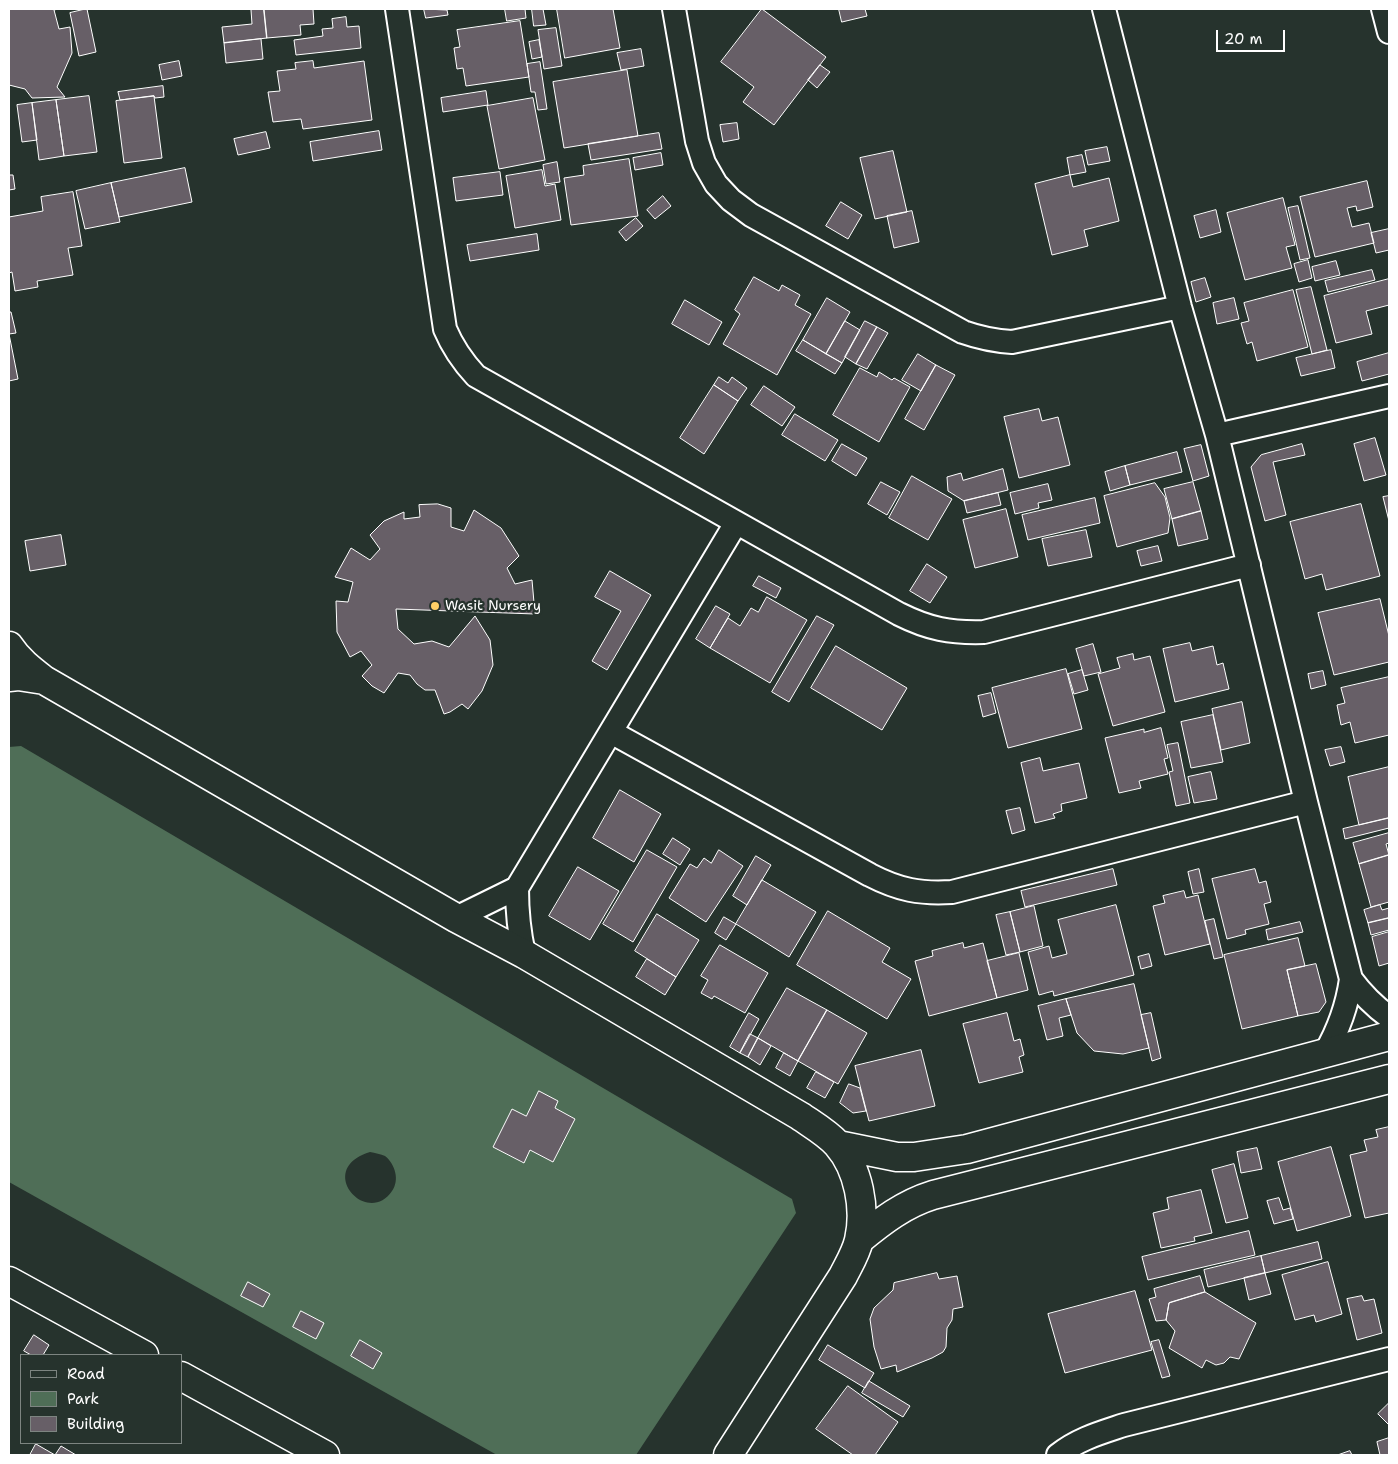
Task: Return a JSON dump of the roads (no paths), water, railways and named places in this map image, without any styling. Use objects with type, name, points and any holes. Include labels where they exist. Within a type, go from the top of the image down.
[{"type":"street","points":[[398,9],[446,328],[452,346],[462,362],[476,376],[918,624],[940,630],[962,633],[984,632],[1248,565]]},
{"type":"street","points":[[674,9],[696,141],[704,163],[716,184],[731,200],[751,215],[963,332],[979,338],[1012,342],[1180,307]]},
{"type":"street","points":[[1104,9],[1180,307],[1217,435],[1351,979],[1363,995],[1389,1017]]},
{"type":"street","points":[[1384,9],[1389,32]]},
{"type":"street","points":[[1217,435],[1389,396]]},
{"type":"street","points":[[456,918],[517,888],[736,523]]},
{"type":"street","points":[[9,646],[28,668],[44,680],[456,918],[524,954],[800,1116],[825,1133],[838,1145],[852,1166],[859,1188],[862,1214],[859,1240],[853,1258],[728,1455]]},
{"type":"street","points":[[9,677],[18,676],[44,680]]},
{"type":"street","points":[[611,732],[870,876],[903,889],[931,893],[952,892],[1306,802]]},
{"type":"street","points":[[517,888],[518,918],[524,954]]},
{"type":"street","points":[[1324,1053],[1335,1036],[1343,1018],[1351,979]]},
{"type":"street","points":[[838,1145],[897,1157],[914,1157],[967,1149],[1389,1036]]},
{"type":"street","points":[[859,1240],[893,1213],[917,1200],[1389,1079]]},
{"type":"street","points":[[967,1149],[965,1168],[970,1186]]},
{"type":"street","points":[[9,1281],[142,1354]]},
{"type":"street","points":[[1058,1455],[1072,1445],[1095,1434],[1124,1425],[1389,1359]]},
{"type":"street","points":[[182,1377],[325,1455]]},
{"type":"place","name":"Wasit Nursery","points":[[435,606]]}]
